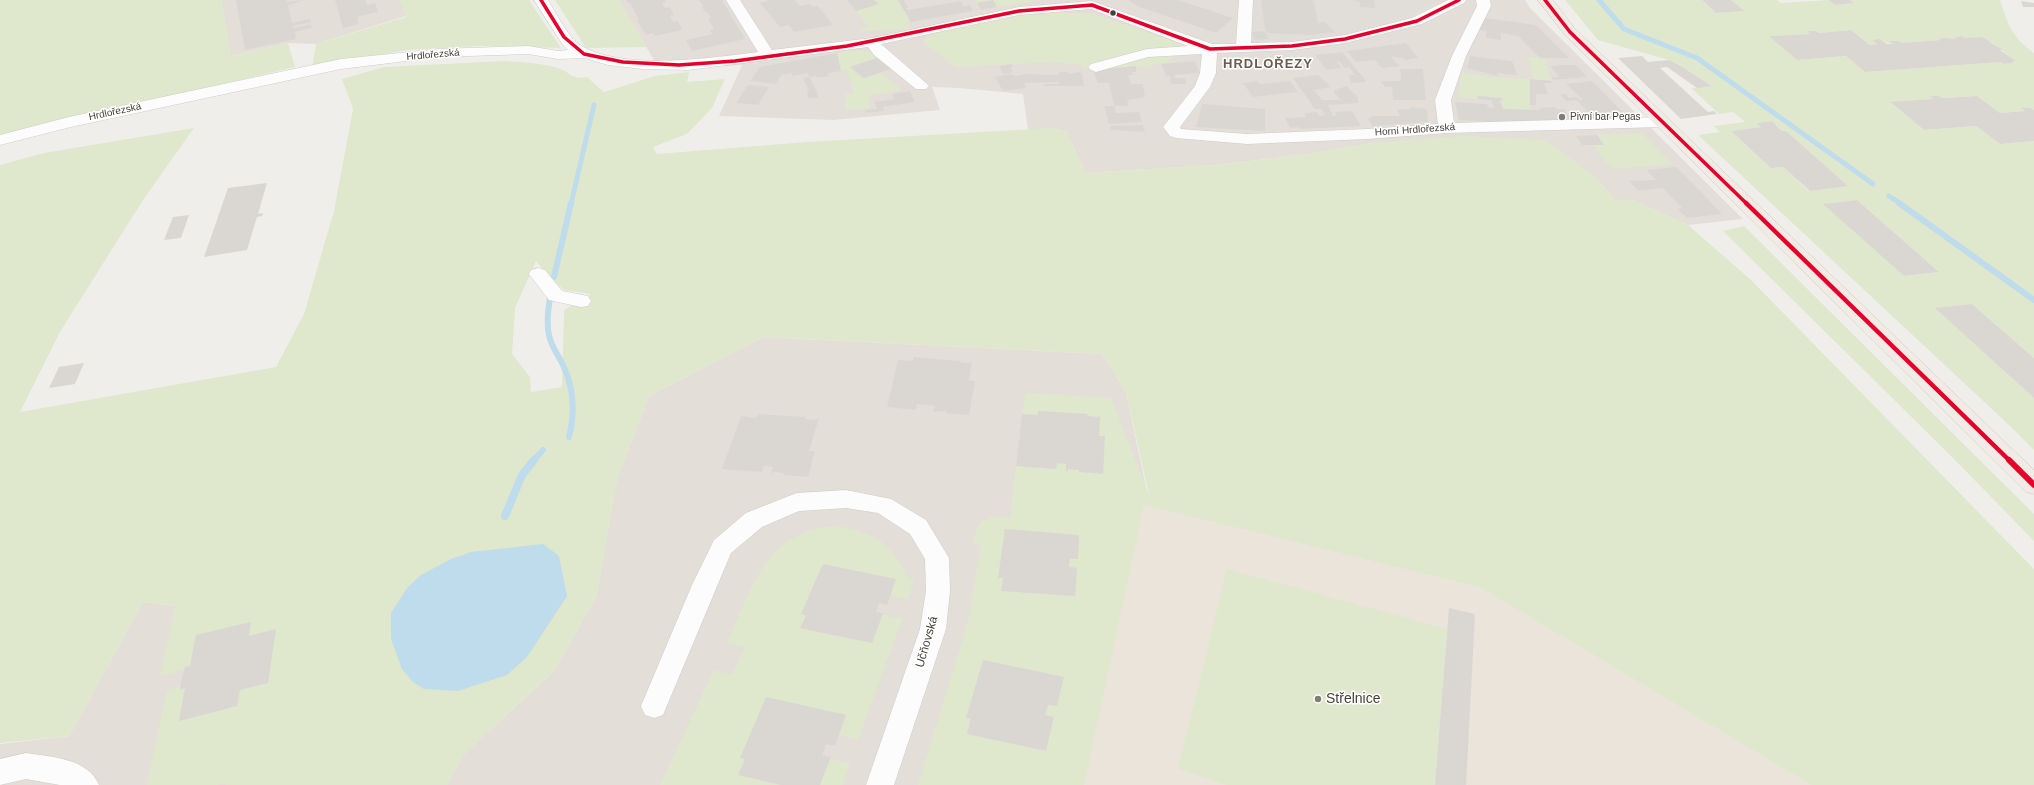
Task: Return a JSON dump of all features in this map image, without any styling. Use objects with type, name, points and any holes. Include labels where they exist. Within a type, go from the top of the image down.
[{"type":"main road","points":[[1545,0],[1570,32],[2034,485]]},
{"type":"street","points":[[541,0],[570,44],[585,54]]},
{"type":"street","points":[[734,0],[768,56]]},
{"type":"street","points":[[1243,48],[1246,0]]},
{"type":"street","name":"Hrdlořezská","points":[[1096,67],[1147,53],[1292,46],[1346,39],[1417,21],[1459,0]]},
{"type":"street","points":[[1447,128],[1443,100],[1459,56],[1484,6],[1483,0]]},
{"type":"street","name":"Hrdlořezská","points":[[0,140],[69,122],[341,64],[454,52],[528,50],[558,55],[585,54],[608,60],[653,65],[688,64],[768,56],[872,42],[1019,10],[1091,3],[1210,49]]},
{"type":"street","points":[[872,42],[879,52],[921,86]]},
{"type":"street","name":"Horní Hrdlořezská","points":[[1210,49],[1208,73],[1202,87],[1171,127],[1176,133],[1248,139],[1447,128],[1661,122]]},
{"type":"street","points":[[538,274],[556,296],[581,301]]},
{"type":"street","name":"Učňovská","points":[[654,706],[704,585],[722,547],[754,520],[797,502],[846,499],[883,505],[918,527],[937,558],[938,591],[933,629],[880,785]]},
{"type":"street","points":[[0,772],[26,766],[64,772],[85,785]]},
{"type":"shaded area","points":[[221,0],[401,0],[406,16],[316,44],[288,43],[231,56]]},
{"type":"shaded area","points":[[619,0],[1252,0],[1409,17],[1442,0],[1525,0],[1530,8],[1743,219],[1688,225],[1632,200],[1616,201],[1594,176],[1373,143],[1308,154],[1216,165],[1085,173],[1067,132],[1051,128],[1028,130],[1023,94],[932,87],[940,110],[833,120],[719,116],[742,65],[659,69]]},
{"type":"shaded area","points":[[1252,0],[1442,0],[1409,17],[1345,36],[1249,45]]},
{"type":"shaded area","points":[[763,337],[1102,354],[1126,392],[1150,506],[1144,505],[1084,785],[447,785],[464,754],[554,671],[596,597],[617,479],[649,396]]},
{"type":"shaded area","points":[[1144,505],[1481,588],[1811,785],[1084,785]]},
{"type":"shaded area","points":[[291,578],[295,785],[0,785],[0,744],[69,736],[143,602],[175,606]]},
{"type":"green space","points":[[0,0],[221,0],[231,56],[288,43],[295,67],[0,136]]},
{"type":"green space","points":[[401,0],[529,0],[561,48],[476,46],[407,50],[312,67],[316,44],[406,17]]},
{"type":"green space","points":[[555,0],[619,0],[647,47],[586,48]]},
{"type":"green space","points":[[873,0],[898,0],[910,21],[907,22],[911,29],[861,31],[860,28],[869,27],[856,11],[877,5],[879,3]]},
{"type":"green space","points":[[975,0],[993,0],[977,3]]},
{"type":"green space","points":[[993,0],[1040,0],[997,7]]},
{"type":"green space","points":[[1565,0],[1702,0],[1716,13],[1745,11],[1731,0],[1777,0],[1781,3],[1829,0],[1835,5],[1854,3],[1850,0],[2000,0],[2008,24],[2016,36],[2034,53],[2034,110],[2030,108],[2022,108],[2025,111],[2000,113],[1977,96],[1943,98],[1939,96],[1930,96],[1933,99],[1891,103],[1924,130],[1976,126],[2000,144],[2034,141],[2034,358],[1972,304],[1936,308],[2034,398],[2034,450],[1698,135],[1720,132],[1714,126],[1745,122],[1733,112],[1719,114],[1691,88],[1712,86],[1669,60],[1598,40]],"holes":[[[1851,30],[1870,45],[1877,44],[1872,40],[1893,44],[1891,41],[1899,41],[1902,43],[1941,40],[1939,38],[1957,39],[1954,37],[1962,36],[1965,38],[1992,42],[2015,61],[2012,61],[2014,63],[2005,64],[2001,62],[1865,72],[1846,56],[1797,60],[1770,36],[1810,34],[1808,31],[1816,31],[1819,33]],[[1772,121],[1782,131],[1786,131],[1847,186],[1809,191],[1783,167],[1771,168],[1731,131],[1761,127],[1756,123]],[[1857,200],[1939,272],[1904,276],[1824,204]]]},
{"type":"green space","points":[[1047,12],[1093,14],[1184,45],[1166,63],[1153,64],[1149,68],[1137,66],[1112,69],[1082,68],[1082,65],[1053,62],[956,67],[922,42],[931,35],[962,25],[980,21]]},
{"type":"green space","points":[[852,50],[868,51],[877,58],[850,67],[863,79],[881,73],[902,90],[868,95],[872,102],[868,103],[870,108],[846,110],[845,94],[854,94],[847,69],[841,71],[837,53]]},
{"type":"green space","points":[[1528,57],[1545,59],[1549,75],[1553,80],[1534,80]]},
{"type":"green space","points":[[504,61],[531,63],[558,68],[574,77],[587,77],[604,92],[655,76],[689,72],[687,82],[725,79],[712,108],[687,134],[653,147],[657,154],[807,142],[1051,128],[1067,132],[1085,173],[1216,165],[1308,154],[1373,143],[1464,136],[1546,140],[1594,176],[1616,201],[1632,200],[1688,225],[1750,279],[2034,569],[2034,785],[1811,785],[1481,588],[1144,505],[1084,785],[918,785],[968,622],[981,545],[972,544],[979,524],[992,517],[1010,518],[1016,466],[1056,469],[1057,463],[1066,464],[1066,471],[1068,469],[1079,470],[1079,472],[1103,473],[1105,437],[1099,436],[1100,415],[1098,417],[1087,416],[1087,414],[1039,411],[1038,415],[1022,414],[1026,393],[1111,398],[1149,495],[1126,392],[1102,354],[763,337],[649,396],[617,479],[596,597],[554,671],[464,754],[447,785],[225,785],[226,783],[216,785],[147,785],[167,690],[180,687],[180,689],[185,688],[179,721],[237,706],[240,690],[268,683],[275,629],[249,636],[251,622],[196,635],[190,666],[185,667],[184,670],[160,676],[175,606],[143,602],[69,736],[0,743],[0,165],[44,153],[194,128],[143,200],[60,332],[20,412],[276,367],[304,314],[334,211],[353,109],[342,79],[384,67]],"holes":[[[536,261],[549,277],[564,290],[591,294],[564,310],[562,387],[531,392],[530,377],[512,354],[515,308]],[[1005,529],[1079,535],[1078,559],[1070,559],[1069,567],[1077,568],[1075,596],[1002,591],[1003,578],[999,578]],[[983,660],[1064,677],[1057,706],[1048,705],[1045,715],[1054,717],[1046,751],[967,734]]]},
{"type":"green space","points":[[1462,72],[1490,77],[1530,79],[1530,110],[1503,109],[1502,98],[1477,96],[1478,99],[1457,97]]},
{"type":"green space","points":[[1642,133],[1672,164],[1612,169],[1593,145],[1604,144],[1597,135]]},
{"type":"green space","points":[[1744,226],[2034,514],[2034,541],[1955,460],[1723,231]]},
{"type":"green space","points":[[835,526],[858,531],[879,540],[895,556],[906,576],[914,579],[908,599],[890,595],[896,579],[823,564],[801,614],[806,616],[801,629],[872,643],[883,615],[902,619],[858,740],[839,735],[846,715],[740,758],[745,759],[739,775],[781,785],[660,785],[714,670],[732,675],[745,647],[727,643],[754,583],[764,566],[776,551],[792,539],[811,530]]},
{"type":"green space","name":"Střelnice","points":[[1227,569],[1447,629],[1435,785],[1227,785],[1178,769]]},
{"type":"green space","points":[[830,759],[850,764],[843,785],[820,785]]},
{"type":"water","points":[[543,544],[559,556],[567,596],[527,657],[507,675],[458,691],[424,689],[413,682],[402,669],[391,639],[391,613],[407,588],[421,575],[451,559],[471,552]]},
{"type":"building","points":[[236,0],[287,0],[287,2],[305,0],[288,5],[292,23],[310,19],[311,22],[293,26],[294,28],[311,24],[312,28],[295,32],[296,39],[245,50]]},
{"type":"building","points":[[335,0],[365,0],[367,5],[375,3],[378,12],[357,17],[359,24],[343,28]]},
{"type":"building","points":[[626,0],[665,0],[666,2],[662,3],[665,8],[670,7],[674,15],[670,16],[673,22],[678,21],[682,30],[655,36],[653,33],[646,35],[637,21],[639,20],[630,3]]},
{"type":"building","points":[[699,0],[722,0],[745,39],[692,51],[686,40],[712,34],[710,30],[714,29],[708,19],[711,18],[707,12],[705,12],[702,7],[704,6]]},
{"type":"building","points":[[767,0],[795,0],[800,6],[810,4],[812,7],[818,6],[833,25],[794,32],[789,25],[780,27],[760,3],[768,1]]},
{"type":"building","points":[[847,0],[873,0],[879,4],[856,11]]},
{"type":"building","points":[[898,0],[904,0],[908,8],[906,8],[907,10],[961,1],[964,6],[970,5],[973,11],[911,22]]},
{"type":"building","points":[[993,0],[997,7],[981,10],[977,3]]},
{"type":"building","points":[[1129,0],[1178,0],[1233,18],[1216,33],[1137,6]]},
{"type":"building","points":[[1261,0],[1312,0],[1314,2],[1318,23],[1325,22],[1335,32],[1313,35],[1268,33],[1265,30]]},
{"type":"building","points":[[1353,0],[1374,0],[1375,8],[1360,7],[1360,2]]},
{"type":"building","points":[[1702,0],[1731,0],[1745,11],[1716,13]]},
{"type":"building","points":[[1829,0],[1850,0],[1854,3],[1835,5]]},
{"type":"building","points":[[2021,1],[2034,3],[2034,7],[2023,7]]},
{"type":"building","points":[[1485,18],[1536,25],[1569,58],[1540,58],[1518,36],[1501,33],[1501,40],[1486,38],[1486,31],[1479,30]]},
{"type":"building","points":[[1851,30],[1870,45],[1877,44],[1872,40],[1879,39],[1887,44],[1893,44],[1890,41],[1899,41],[1902,43],[1941,40],[1939,38],[1957,39],[1954,37],[1962,36],[1965,38],[1982,37],[2003,50],[2000,50],[2016,61],[2012,61],[2014,63],[2004,64],[2001,62],[1865,72],[1846,56],[1797,60],[1769,36],[1810,34],[1807,31],[1816,31],[1819,33]]},
{"type":"building","points":[[1265,31],[1269,39],[1255,40],[1251,32]]},
{"type":"building","points":[[1406,43],[1418,58],[1405,60],[1403,58],[1391,57],[1400,66],[1382,68],[1375,60],[1356,62],[1347,51]]},
{"type":"building","points":[[1342,52],[1366,82],[1351,83],[1349,75],[1355,75],[1349,67],[1345,68],[1340,62],[1337,62],[1341,68],[1327,70],[1315,55]]},
{"type":"building","points":[[837,53],[841,71],[828,73],[829,76],[817,78],[816,76],[809,77],[808,73],[793,76],[791,73],[781,75],[776,84],[750,81],[760,67]]},
{"type":"building","points":[[1470,56],[1512,61],[1517,75],[1497,73],[1498,76],[1467,68]]},
{"type":"building","points":[[1642,56],[1648,62],[1669,60],[1712,86],[1697,88],[1667,67],[1660,68],[1708,112],[1714,111],[1717,114],[1681,119],[1618,58]]},
{"type":"building","points":[[877,58],[891,69],[864,78],[850,67]]},
{"type":"building","points":[[1195,61],[1199,73],[1174,75],[1175,78],[1185,78],[1186,84],[1171,84],[1170,76],[1166,76],[1161,64]]},
{"type":"building","points":[[1012,64],[1013,67],[1010,67],[1013,72],[1003,74],[999,66]]},
{"type":"building","points":[[1576,65],[1587,77],[1553,80],[1551,77],[1559,77],[1550,66]]},
{"type":"building","points":[[1136,66],[1136,72],[1132,72],[1133,75],[1128,75],[1131,84],[1143,84],[1145,97],[1127,100],[1129,106],[1114,106],[1109,83],[1098,83],[1093,70]]},
{"type":"building","points":[[1400,69],[1423,69],[1426,100],[1393,100],[1392,87],[1385,87],[1381,81],[1401,81]]},
{"type":"building","points":[[1060,72],[1068,72],[1068,74],[1079,72],[1082,74],[1084,86],[1044,86],[1045,84],[1059,84],[1058,82],[1024,83],[1026,88],[1003,91],[995,77],[1011,74],[1016,76],[1025,74],[1058,75]]},
{"type":"building","points":[[1318,75],[1331,87],[1314,90],[1322,100],[1341,100],[1333,91],[1346,86],[1357,96],[1359,103],[1328,105],[1333,116],[1337,115],[1335,112],[1352,111],[1361,126],[1300,129],[1298,127],[1290,128],[1285,118],[1306,117],[1304,113],[1317,112],[1319,116],[1325,115],[1321,109],[1315,109],[1293,78]]},
{"type":"building","points":[[809,77],[817,92],[818,98],[808,98],[807,91],[809,91],[803,78]]},
{"type":"building","points":[[1530,79],[1551,81],[1552,83],[1544,83],[1548,94],[1536,94],[1536,105],[1530,105]]},
{"type":"building","points":[[1257,81],[1259,84],[1290,81],[1298,92],[1253,97],[1243,83]]},
{"type":"building","points":[[1592,81],[1628,118],[1587,120],[1581,112],[1587,111],[1577,100],[1583,100],[1566,84]]},
{"type":"building","points":[[748,85],[769,87],[758,105],[736,103]]},
{"type":"building","points":[[910,91],[915,102],[883,107],[884,111],[866,113],[865,110],[877,109],[874,102],[894,99],[892,94]]},
{"type":"building","points":[[1560,94],[1566,94],[1569,98],[1576,97],[1579,100],[1566,101]]},
{"type":"building","points":[[1477,96],[1502,98],[1503,101],[1499,100],[1503,109],[1541,110],[1540,108],[1555,107],[1556,109],[1564,109],[1572,121],[1508,123],[1459,120],[1455,102],[1487,104],[1488,107],[1494,108],[1491,100],[1478,99]]},
{"type":"building","points":[[1930,96],[1939,96],[1943,98],[1977,96],[2000,113],[2025,111],[2021,108],[2030,108],[2034,110],[2034,141],[2000,144],[1976,126],[1924,130],[1890,102],[1933,99]]},
{"type":"building","points":[[1202,104],[1265,109],[1265,131],[1196,127]]},
{"type":"building","points":[[1104,106],[1114,106],[1116,113],[1139,112],[1142,122],[1109,124]]},
{"type":"building","points":[[1409,107],[1427,109],[1428,122],[1372,126],[1368,118],[1372,118],[1371,116],[1400,116],[1397,110],[1410,109]]},
{"type":"building","points":[[1772,121],[1782,131],[1786,131],[1848,186],[1810,191],[1783,167],[1771,168],[1731,131],[1761,127],[1756,123]]},
{"type":"building","points":[[1143,125],[1145,132],[1111,130],[1110,126]]},
{"type":"building","points":[[1597,135],[1604,145],[1582,145],[1576,136]]},
{"type":"building","points":[[1676,167],[1722,214],[1687,218],[1678,209],[1682,208],[1663,188],[1638,191],[1629,181],[1656,180],[1647,170]]},
{"type":"building","points":[[267,183],[258,214],[263,213],[262,216],[257,217],[247,250],[204,257],[228,188]]},
{"type":"building","points":[[1857,200],[1939,272],[1904,276],[1823,204]]},
{"type":"building","points":[[189,215],[181,238],[164,240],[173,217]]},
{"type":"building","points":[[1972,304],[2034,358],[2034,398],[1935,308]]},
{"type":"building","points":[[913,357],[970,363],[972,361],[969,380],[975,381],[969,415],[946,413],[946,411],[933,412],[935,406],[917,404],[916,410],[887,407],[898,360],[913,361]]},
{"type":"building","points":[[84,363],[75,384],[49,388],[59,367]]},
{"type":"building","points":[[1038,411],[1088,414],[1087,416],[1098,417],[1100,415],[1099,436],[1105,436],[1103,474],[1079,472],[1079,470],[1068,469],[1068,471],[1066,471],[1066,464],[1057,463],[1056,469],[1016,466],[1022,414],[1038,415]]},
{"type":"building","points":[[758,414],[806,417],[805,419],[816,420],[819,418],[809,451],[815,451],[808,477],[784,475],[784,473],[774,472],[771,474],[773,467],[764,466],[762,472],[722,469],[741,416],[756,418]]},
{"type":"building","points":[[1005,529],[1079,535],[1078,559],[1070,559],[1069,567],[1077,568],[1075,596],[1001,591],[1003,578],[998,578]]},
{"type":"building","points":[[823,564],[896,579],[887,605],[879,603],[876,612],[883,613],[872,643],[800,628],[806,616],[801,614]]},
{"type":"building","points":[[1449,608],[1475,614],[1466,785],[1435,785]]},
{"type":"building","points":[[251,622],[249,636],[276,629],[268,683],[240,690],[237,706],[179,721],[185,688],[180,690],[182,678],[185,667],[190,666],[196,635]]},
{"type":"building","points":[[983,660],[1064,677],[1057,706],[1048,705],[1045,715],[1054,717],[1046,751],[967,734],[971,719],[966,718]]},
{"type":"building","points":[[766,697],[846,715],[835,746],[826,744],[822,755],[831,757],[820,785],[781,785],[738,775],[745,759],[740,758]]},
{"type":"waterway","points":[[1599,0],[1624,29],[1697,58],[1873,184]]},
{"type":"waterway","points":[[571,204],[594,105]]},
{"type":"waterway","points":[[1889,196],[1901,204]]},
{"type":"waterway","points":[[554,277],[571,203]]},
{"type":"waterway","points":[[1899,203],[2034,300]]},
{"type":"waterway","points":[[550,298],[547,321],[549,335],[553,347],[567,374],[571,392],[573,410],[569,437]]},
{"type":"waterway","points":[[533,461],[543,450]]},
{"type":"waterway","points":[[505,516],[522,475],[534,460]]},
{"type":"transit line","points":[[541,0],[564,37],[584,54],[623,62],[679,65],[735,61],[847,46],[1019,11],[1092,5],[1210,49],[1292,46],[1345,39],[1417,21],[1459,0]]},
{"type":"transit line","points":[[1545,0],[1570,32],[2034,485]]},
{"type":"place","name":"Pivní bar Pegas","points":[[1562,117]]},
{"type":"place","name":"Střelnice","points":[[1318,699]]},
{"type":"district","name":"HRDLOŘEZY","points":[[1268,64]]}]
